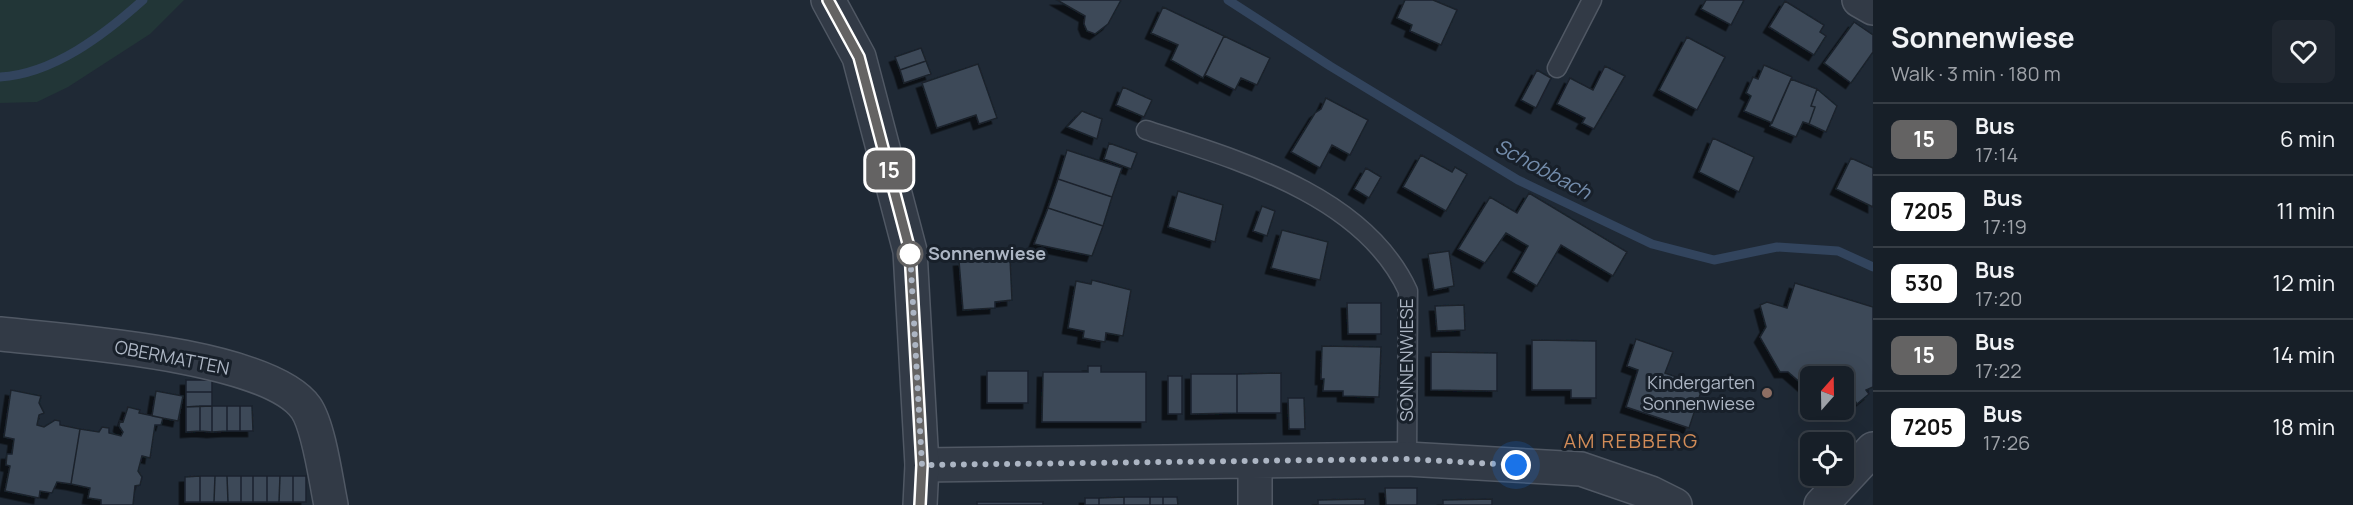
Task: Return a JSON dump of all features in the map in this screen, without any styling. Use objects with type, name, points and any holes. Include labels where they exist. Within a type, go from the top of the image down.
[{"type":"street","points":[[828,0],[859,57],[910,251],[922,465],[920,505]]},
{"type":"street","points":[[1860,0],[1873,8]]},
{"type":"street","name":"OBERMATTEN","points":[[0,334],[104,345],[217,363],[261,378],[288,393],[306,407],[313,424],[331,505]]},
{"type":"street","points":[[1821,505],[1873,449]]},
{"type":"street","points":[[922,465],[1407,459],[1581,468],[1651,493],[1675,505]]},
{"type":"street","points":[[1255,505],[1256,461]]},
{"type":"lane","points":[[1557,68],[1592,0]]},
{"type":"lane","name":"SONNENWIESE","points":[[1146,130],[1246,162],[1289,182],[1353,224],[1397,268],[1408,291],[1407,459]]},
{"type":"green space","points":[[0,0],[184,0],[150,34],[68,87],[37,102],[0,103]]},
{"type":"building","points":[[1057,0],[1121,0],[1108,24],[1095,34],[1087,31],[1084,24],[1085,16]]},
{"type":"building","points":[[1405,0],[1433,0],[1457,10],[1441,45],[1410,31],[1412,25],[1397,18]]},
{"type":"building","points":[[1706,0],[1744,0],[1731,25],[1701,9]]},
{"type":"building","points":[[1785,1],[1824,25],[1820,32],[1826,36],[1814,55],[1769,27]]},
{"type":"building","points":[[1163,7],[1224,36],[1203,78],[1171,60],[1178,45],[1151,33]]},
{"type":"building","points":[[1854,22],[1873,35],[1873,52],[1851,83],[1824,63]]},
{"type":"building","points":[[1224,36],[1270,58],[1257,85],[1241,78],[1235,90],[1205,75]]},
{"type":"building","points":[[1687,37],[1725,57],[1697,110],[1659,90]]},
{"type":"building","points":[[921,48],[926,61],[900,70],[895,57]]},
{"type":"building","points":[[926,61],[931,74],[904,83],[900,70]]},
{"type":"building","points":[[978,64],[997,118],[979,124],[976,115],[937,128],[922,83]]},
{"type":"building","points":[[1764,65],[1792,77],[1772,123],[1744,111],[1751,96],[1746,93],[1753,77],[1758,79]]},
{"type":"building","points":[[1605,66],[1625,76],[1594,129],[1582,123],[1585,118],[1557,104],[1570,78],[1593,90]]},
{"type":"building","points":[[1537,70],[1551,78],[1536,108],[1521,100]]},
{"type":"building","points":[[1791,79],[1817,89],[1811,106],[1815,107],[1809,124],[1803,122],[1796,137],[1770,126]]},
{"type":"building","points":[[1123,87],[1152,100],[1144,117],[1116,105]]},
{"type":"building","points":[[1817,89],[1837,106],[1826,132],[1809,124],[1815,107],[1811,106]]},
{"type":"building","points":[[1326,98],[1368,120],[1350,155],[1332,145],[1320,168],[1291,152]]},
{"type":"building","points":[[1082,111],[1102,119],[1097,139],[1067,127]]},
{"type":"building","points":[[1713,138],[1754,157],[1739,192],[1699,172]]},
{"type":"building","points":[[1109,143],[1137,153],[1131,169],[1104,159]]},
{"type":"building","points":[[1067,150],[1122,168],[1112,197],[1058,179]]},
{"type":"building","points":[[1421,155],[1452,172],[1455,167],[1467,174],[1446,211],[1403,187]]},
{"type":"building","points":[[1851,158],[1873,168],[1873,207],[1836,189]]},
{"type":"building","points":[[1366,168],[1381,177],[1369,198],[1354,189]]},
{"type":"building","points":[[1058,179],[1112,197],[1103,226],[1048,208]]},
{"type":"building","points":[[1178,191],[1223,205],[1215,242],[1168,227]]},
{"type":"building","points":[[1529,193],[1627,252],[1613,276],[1561,245],[1537,286],[1513,272],[1528,246],[1506,233],[1485,263],[1458,249],[1490,197],[1517,213]]},
{"type":"building","points":[[1262,206],[1275,211],[1267,236],[1253,231]]},
{"type":"building","points":[[1048,208],[1103,226],[1092,256],[1034,244]]},
{"type":"building","points":[[1282,230],[1328,242],[1320,280],[1271,268]]},
{"type":"building","points":[[1449,251],[1454,286],[1434,290],[1428,254]]},
{"type":"building","points":[[1010,258],[1012,300],[995,302],[995,308],[963,310],[959,261]]},
{"type":"building","points":[[1092,280],[1131,290],[1123,336],[1106,333],[1105,342],[1083,338],[1084,331],[1068,328],[1076,281],[1091,284]]},
{"type":"building","name":"Kindergarten Sonnenwiese","points":[[1795,283],[1873,307],[1873,387],[1866,390],[1869,394],[1857,404],[1854,399],[1854,366],[1800,366],[1800,382],[1788,372],[1780,372],[1760,337],[1766,327],[1760,305],[1767,302],[1787,308]]},
{"type":"building","points":[[1347,303],[1381,303],[1381,334],[1348,334]]},
{"type":"building","points":[[1464,305],[1465,330],[1437,331],[1435,306]]},
{"type":"building","points":[[1636,339],[1673,352],[1665,373],[1703,386],[1689,428],[1626,407],[1638,370],[1627,366]]},
{"type":"building","points":[[1532,340],[1596,341],[1596,398],[1571,398],[1571,390],[1532,390]]},
{"type":"building","points":[[1322,346],[1381,347],[1379,397],[1343,396],[1343,391],[1323,391]]},
{"type":"building","points":[[1431,352],[1497,353],[1497,391],[1431,390]]},
{"type":"building","points":[[1088,366],[1101,366],[1101,372],[1146,372],[1146,422],[1042,422],[1043,372],[1088,372]]},
{"type":"building","points":[[987,371],[1028,371],[1028,403],[987,403]]},
{"type":"building","points":[[1281,373],[1281,413],[1237,413],[1237,374]]},
{"type":"building","points":[[1191,374],[1237,374],[1237,413],[1191,414]]},
{"type":"building","points":[[1168,376],[1182,376],[1182,414],[1168,414]]},
{"type":"building","points":[[186,380],[212,380],[212,392],[186,392]]},
{"type":"building","points":[[11,390],[41,396],[39,403],[44,413],[39,415],[37,425],[44,427],[55,420],[60,421],[60,425],[80,429],[71,484],[57,482],[52,493],[40,491],[39,498],[5,491],[10,466],[6,465],[7,454],[12,454],[14,439],[4,437]]},
{"type":"building","points":[[156,391],[183,396],[178,421],[152,416]]},
{"type":"building","points":[[186,392],[212,392],[212,406],[186,407]]},
{"type":"building","points":[[1288,398],[1304,398],[1305,429],[1289,429]]},
{"type":"building","points":[[200,406],[212,406],[212,432],[200,431]]},
{"type":"building","points":[[200,406],[200,431],[186,432],[186,407]]},
{"type":"building","points":[[212,406],[227,406],[227,431],[212,432]]},
{"type":"building","points":[[227,406],[240,406],[240,431],[227,431]]},
{"type":"building","points":[[240,406],[252,406],[253,431],[240,431]]},
{"type":"building","points":[[128,407],[140,410],[139,413],[163,418],[161,425],[155,425],[150,458],[142,456],[138,471],[142,477],[140,485],[135,486],[133,505],[101,505],[101,500],[88,498],[90,488],[71,484],[80,429],[99,432],[102,427],[109,428],[109,433],[121,436],[123,432],[119,426],[120,421],[123,422]]},
{"type":"building","points":[[200,476],[215,476],[214,502],[200,502]]},
{"type":"building","points":[[200,476],[200,502],[185,502],[185,477]]},
{"type":"building","points":[[215,476],[227,476],[228,502],[214,502]]},
{"type":"building","points":[[227,476],[241,476],[241,502],[228,502]]},
{"type":"building","points":[[241,476],[253,476],[253,502],[241,502]]},
{"type":"building","points":[[253,476],[267,476],[267,502],[253,502]]},
{"type":"building","points":[[267,476],[280,476],[279,502],[267,502]]},
{"type":"building","points":[[280,476],[293,476],[293,502],[279,502]]},
{"type":"building","points":[[293,476],[306,476],[306,502],[293,502]]},
{"type":"building","points":[[1385,488],[1417,488],[1417,505],[1386,505]]},
{"type":"building","points":[[1124,497],[1150,497],[1150,505],[1124,505]]},
{"type":"building","points":[[1124,497],[1124,505],[1099,505],[1099,498]]},
{"type":"building","points":[[1150,497],[1163,497],[1163,505],[1150,505]]},
{"type":"building","points":[[1163,497],[1177,497],[1178,505],[1163,505]]},
{"type":"building","points":[[1085,498],[1099,498],[1099,505],[1085,505]]},
{"type":"building","points":[[1365,499],[1365,505],[1318,505],[1318,500]]},
{"type":"building","points":[[1492,499],[1492,505],[1443,505],[1443,500]]},
{"type":"building","points":[[977,502],[1043,502],[1043,505],[977,505]]},
{"type":"waterway","points":[[0,77],[39,69],[77,51],[143,0]]},
{"type":"waterway","name":"Schobbach","points":[[1228,0],[1330,66],[1518,180],[1652,244],[1714,260],[1777,247],[1838,251],[1873,267]]},
{"type":"bus line","name":"15","points":[[828,0],[859,57],[910,251],[922,465],[920,505]]},
{"type":"place","name":"Sonnenwiese","points":[[910,254]]},
{"type":"place","name":"Kindergarten Sonnenwiese","points":[[1767,393]]},
{"type":"district","name":"AM REBBERG","points":[[1631,441]]},
{"type":"route","points":[[910,254],[910,251],[922,465],[1081,461],[1407,459],[1516,465]]}]
